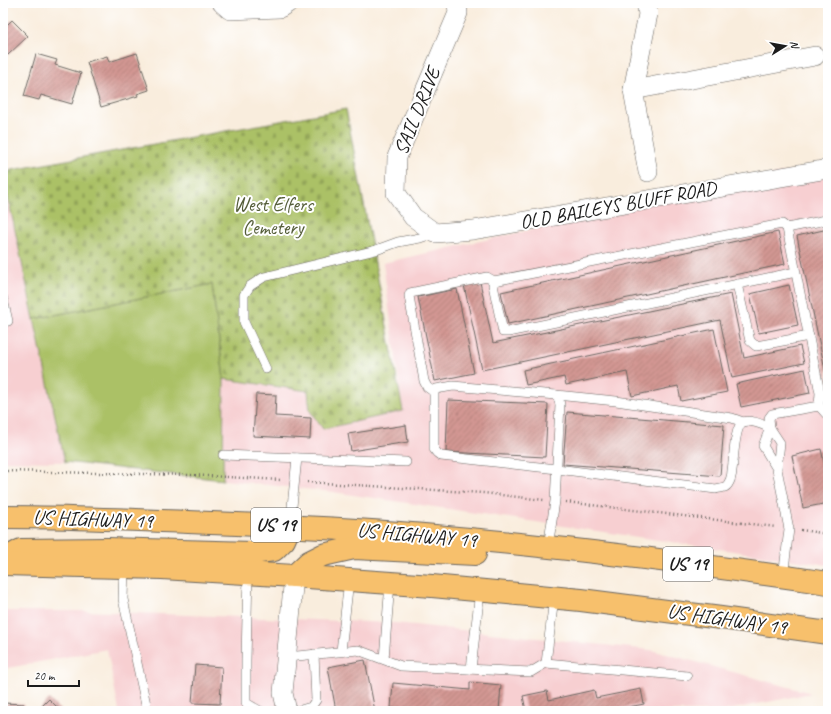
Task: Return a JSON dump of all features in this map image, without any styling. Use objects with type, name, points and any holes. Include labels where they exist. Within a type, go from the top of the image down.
[{"type":"highway","name":"US HIGHWAY 19","points":[[3,516],[162,520],[290,526],[434,536],[548,547],[718,567],[828,583]]},
{"type":"highway","points":[[3,560],[20,550],[107,549],[252,553],[274,550],[284,540],[290,526]]},
{"type":"highway","points":[[294,576],[309,562],[322,555],[354,548],[474,554],[548,547]]},
{"type":"highway","name":"US HIGHWAY 19","points":[[3,564],[162,568],[480,590],[721,618],[828,633]]},
{"type":"street","points":[[222,3],[230,10],[280,8],[288,3]]},
{"type":"street","name":"SAIL DRIVE","points":[[435,233],[413,217],[396,193],[397,157],[458,13],[457,3]]},
{"type":"street","points":[[646,3],[648,14],[633,90],[648,172]]},
{"type":"street","points":[[633,90],[815,56]]},
{"type":"street","name":"OLD BAILEYS BLUFF ROAD","points":[[435,233],[473,230],[828,169]]},
{"type":"street","points":[[287,711],[283,693],[294,576]]},
{"type":"lane","points":[[787,228],[826,220],[828,218]]},
{"type":"lane","points":[[434,392],[427,387],[424,381],[409,296],[410,293],[487,277],[494,281],[782,224],[787,228],[796,272],[820,392],[819,406],[828,416]]},
{"type":"lane","points":[[266,369],[244,322],[244,295],[250,286],[264,277],[376,250],[398,242],[420,238],[435,233]]},
{"type":"lane","points":[[494,281],[493,285],[503,332],[508,332],[796,272]]},
{"type":"lane","points":[[737,284],[750,341],[756,346],[809,336]]},
{"type":"lane","points":[[3,299],[8,321],[3,322]]},
{"type":"lane","points":[[434,392],[436,389],[453,386],[616,401],[732,418],[744,422],[760,423],[770,428],[780,443],[777,469],[789,529],[783,577]]},
{"type":"lane","points":[[434,392],[434,449],[441,456],[716,489],[725,486],[732,475],[736,433],[740,425],[744,422]]},
{"type":"lane","points":[[548,547],[556,501],[560,405],[556,395]]},
{"type":"lane","points":[[777,469],[763,446],[770,428],[769,418],[772,414],[819,406]]},
{"type":"lane","points":[[223,455],[406,462]]},
{"type":"lane","points":[[290,526],[297,458]]},
{"type":"lane","points":[[124,567],[123,599],[147,709],[149,711]]},
{"type":"lane","points":[[248,573],[246,703],[260,711]]},
{"type":"lane","points":[[341,652],[349,580]]},
{"type":"lane","points":[[384,659],[390,583]]},
{"type":"lane","points":[[471,669],[480,590]]},
{"type":"lane","points":[[546,663],[554,598]]},
{"type":"lane","points":[[287,657],[358,650],[401,666],[532,672],[546,663],[687,676]]},
{"type":"lane","points":[[297,711],[311,707],[316,700],[314,654]]},
{"type":"path","points":[[3,471],[190,474],[484,493],[828,534]]},
{"type":"shaded area","points":[[828,163],[828,565],[333,492],[223,480],[224,379],[308,391],[310,411],[403,411],[383,263]]},
{"type":"shaded area","points":[[3,175],[36,327],[65,462],[3,461]]},
{"type":"shaded area","points":[[3,611],[83,611],[395,623],[651,650],[811,693],[724,711],[119,711],[107,649],[3,669]]},
{"type":"green space","name":"West Elfers Cemetery","points":[[346,109],[403,411],[323,429],[310,411],[308,391],[224,379],[212,284],[34,319],[3,174],[12,170]]},
{"type":"green space","points":[[212,284],[224,379],[223,480],[65,462],[34,319]]},
{"type":"building","points":[[3,19],[8,24],[12,20],[28,36],[8,55],[3,49]]},
{"type":"building","points":[[137,53],[149,90],[137,94],[138,96],[101,107],[87,62],[107,56],[109,62]]},
{"type":"building","points":[[36,54],[57,60],[55,65],[81,73],[72,104],[41,95],[39,100],[24,96]]},
{"type":"building","points":[[828,229],[828,379],[827,379],[797,236]]},
{"type":"building","points":[[778,232],[785,264],[508,324],[501,292]]},
{"type":"building","points":[[480,282],[493,343],[731,294],[744,358],[800,346],[804,363],[732,378],[720,320],[482,370],[464,285]]},
{"type":"building","points":[[789,285],[798,325],[759,333],[750,294]]},
{"type":"building","points":[[457,289],[474,373],[435,381],[418,297]]},
{"type":"building","points":[[714,329],[727,392],[681,401],[678,386],[632,396],[627,372],[566,385],[564,377],[526,385],[523,370]]},
{"type":"building","points":[[805,369],[810,393],[741,407],[736,384]]},
{"type":"building","points":[[256,394],[276,395],[275,416],[311,418],[310,439],[253,436]]},
{"type":"building","points":[[448,400],[548,404],[545,457],[446,452]]},
{"type":"building","points":[[567,412],[724,425],[720,476],[563,464]]},
{"type":"building","points":[[406,425],[408,442],[351,451],[348,434]]},
{"type":"building","points":[[821,449],[828,480],[828,503],[803,508],[792,456]]},
{"type":"building","points":[[365,660],[375,711],[336,711],[328,667]]},
{"type":"building","points":[[195,665],[222,667],[220,704],[192,703]]},
{"type":"building","points":[[470,682],[501,685],[499,711],[429,711],[391,708],[393,683],[470,690]]},
{"type":"building","points":[[641,689],[644,704],[608,711],[526,711],[523,696],[547,691],[549,700],[594,690],[596,698]]},
{"type":"building","points":[[49,699],[61,711],[37,711]]},
{"type":"building","points":[[3,703],[24,704],[24,711],[3,711]]}]
